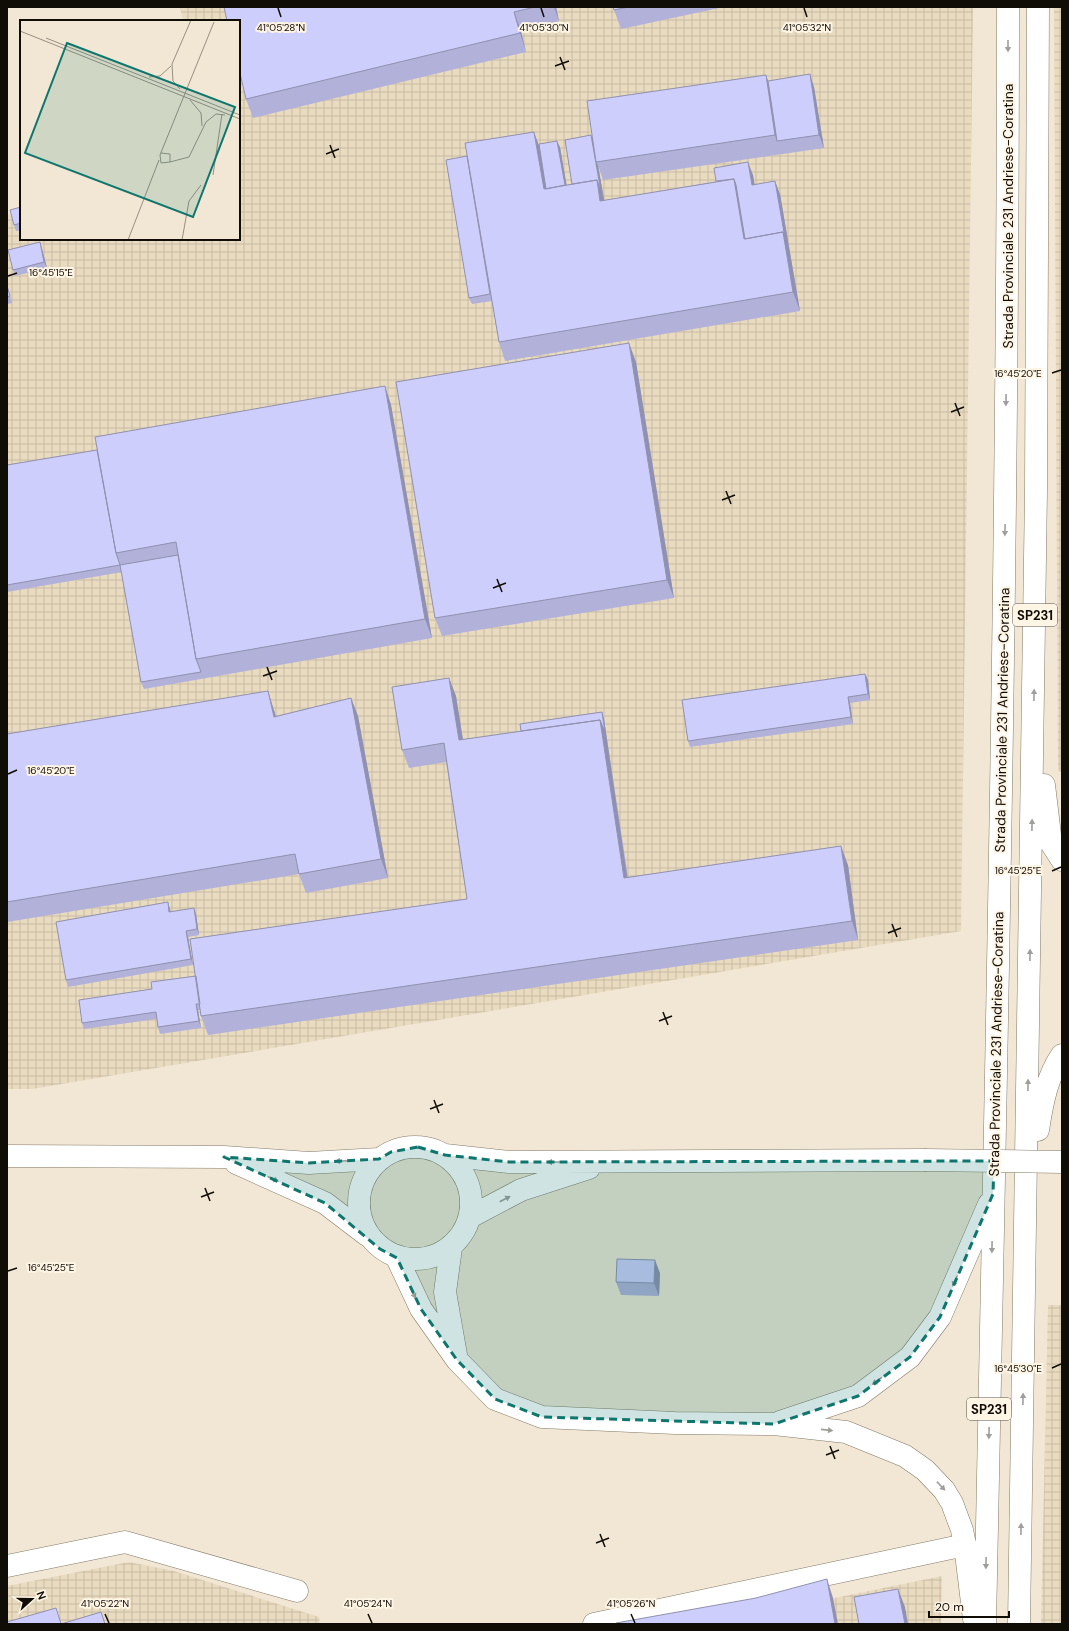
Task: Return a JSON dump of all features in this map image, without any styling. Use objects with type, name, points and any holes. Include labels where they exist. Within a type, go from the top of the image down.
[{"type":"main road","name":"Strada Provinciale 231 Andriese-Coratina","points":[[985,1624],[1002,735],[1008,314],[1008,7]]},
{"type":"main road","name":"Strada Provinciale 231 Andriese-Coratina","points":[[1019,1624],[1036,491],[1038,7]]},
{"type":"main road","points":[[1033,731],[1044,789],[1050,843],[1062,860]]},
{"type":"main road","points":[[1026,1222],[1042,1105],[1054,1066],[1062,1054]]},
{"type":"main road","points":[[224,1157],[325,1203],[382,1247],[416,1260],[434,1257],[451,1248],[463,1234],[470,1217],[472,1199],[467,1182],[458,1167],[445,1155],[432,1149],[418,1146],[391,1152],[380,1159],[368,1171],[361,1186],[358,1203],[361,1220],[382,1247],[420,1309],[457,1360],[495,1399],[542,1417],[774,1424],[846,1432],[905,1456],[925,1470],[944,1490],[957,1516],[965,1545],[974,1624]]},
{"type":"main road","points":[[445,1155],[509,1162],[924,1160],[1062,1162]]},
{"type":"main road","points":[[7,1156],[224,1157],[310,1163],[380,1159]]},
{"type":"main road","points":[[470,1217],[521,1190],[606,1162]]},
{"type":"main road","points":[[774,1424],[858,1396],[910,1357],[940,1317],[993,1194]]},
{"type":"main road","points":[[451,1248],[445,1292],[457,1360]]},
{"type":"main road","points":[[7,1566],[124,1542],[297,1591]]},
{"type":"main road","points":[[594,1624],[965,1545]]},
{"type":"highlighted area","points":[[418,1147],[445,1155],[509,1162],[994,1161],[993,1194],[940,1317],[910,1357],[858,1396],[774,1424],[542,1417],[495,1399],[457,1360],[421,1309],[397,1258],[380,1249],[325,1203],[224,1157],[309,1163],[379,1159],[391,1152]]},
{"type":"shaded area","points":[[180,7],[973,7],[961,931],[32,1089],[7,1089],[7,215],[20,212],[20,240],[240,240],[240,20],[183,20]]},
{"type":"shaded area","points":[[1054,7],[1062,7],[1062,772],[1058,771]]},
{"type":"shaded area","points":[[1048,1305],[1062,1305],[1062,1624],[1041,1624]]},
{"type":"shaded area","points":[[129,1562],[174,1571],[319,1617],[320,1624],[7,1624],[7,1586]]},
{"type":"shaded area","points":[[942,1576],[941,1624],[709,1624]]},
{"type":"building","points":[[224,7],[535,7],[514,12],[520,33],[246,99],[240,73],[240,20],[227,20]]},
{"type":"building","points":[[613,7],[628,7],[614,10]]},
{"type":"building","points":[[810,74],[819,135],[777,141],[768,81]]},
{"type":"building","points":[[766,75],[775,135],[596,162],[587,101]]},
{"type":"building","points":[[534,132],[544,189],[597,180],[600,201],[734,179],[744,239],[783,232],[793,292],[499,342],[465,143]]},
{"type":"building","points":[[591,135],[601,192],[597,180],[572,184],[565,140]]},
{"type":"building","points":[[557,141],[565,185],[546,189],[539,144]]},
{"type":"building","points":[[467,156],[490,294],[469,298],[446,160]]},
{"type":"building","points":[[748,162],[752,185],[775,181],[785,238],[783,232],[745,239],[734,179],[716,181],[714,168]]},
{"type":"building","points":[[20,207],[20,223],[14,225],[10,210]]},
{"type":"building","points":[[40,242],[44,262],[13,270],[8,250]]},
{"type":"building","points":[[7,286],[10,296],[7,297]]},
{"type":"building","points":[[629,343],[667,580],[435,618],[396,382]]},
{"type":"building","points":[[385,386],[425,619],[196,659],[176,542],[116,553],[95,437]]},
{"type":"building","points":[[97,450],[116,553],[120,565],[7,585],[7,465]]},
{"type":"building","points":[[178,555],[196,659],[201,672],[141,682],[120,565]]},
{"type":"building","points":[[865,674],[868,694],[848,697],[851,717],[688,741],[682,700]]},
{"type":"building","points":[[449,678],[459,740],[600,720],[624,878],[841,846],[852,921],[201,1016],[190,939],[467,899],[444,743],[402,750],[392,687]]},
{"type":"building","points":[[268,691],[274,717],[351,698],[381,859],[299,874],[295,854],[7,902],[7,734]]},
{"type":"building","points":[[602,712],[605,732],[600,720],[521,731],[520,724]]},
{"type":"building","points":[[168,902],[169,912],[194,908],[197,929],[186,931],[191,959],[66,980],[56,922]]},
{"type":"building","points":[[196,976],[200,1004],[196,1004],[199,1021],[158,1027],[156,1012],[82,1023],[79,1000],[152,989],[151,982]]},
{"type":"building","points":[[617,1259],[655,1260],[654,1283],[616,1282]]},
{"type":"building","points":[[827,1579],[835,1624],[616,1624],[756,1598]]},
{"type":"building","points":[[898,1589],[905,1624],[859,1624],[854,1597]]},
{"type":"building","points":[[56,1608],[61,1624],[7,1624],[7,1622]]},
{"type":"building","points":[[101,1612],[105,1624],[61,1624]]}]
